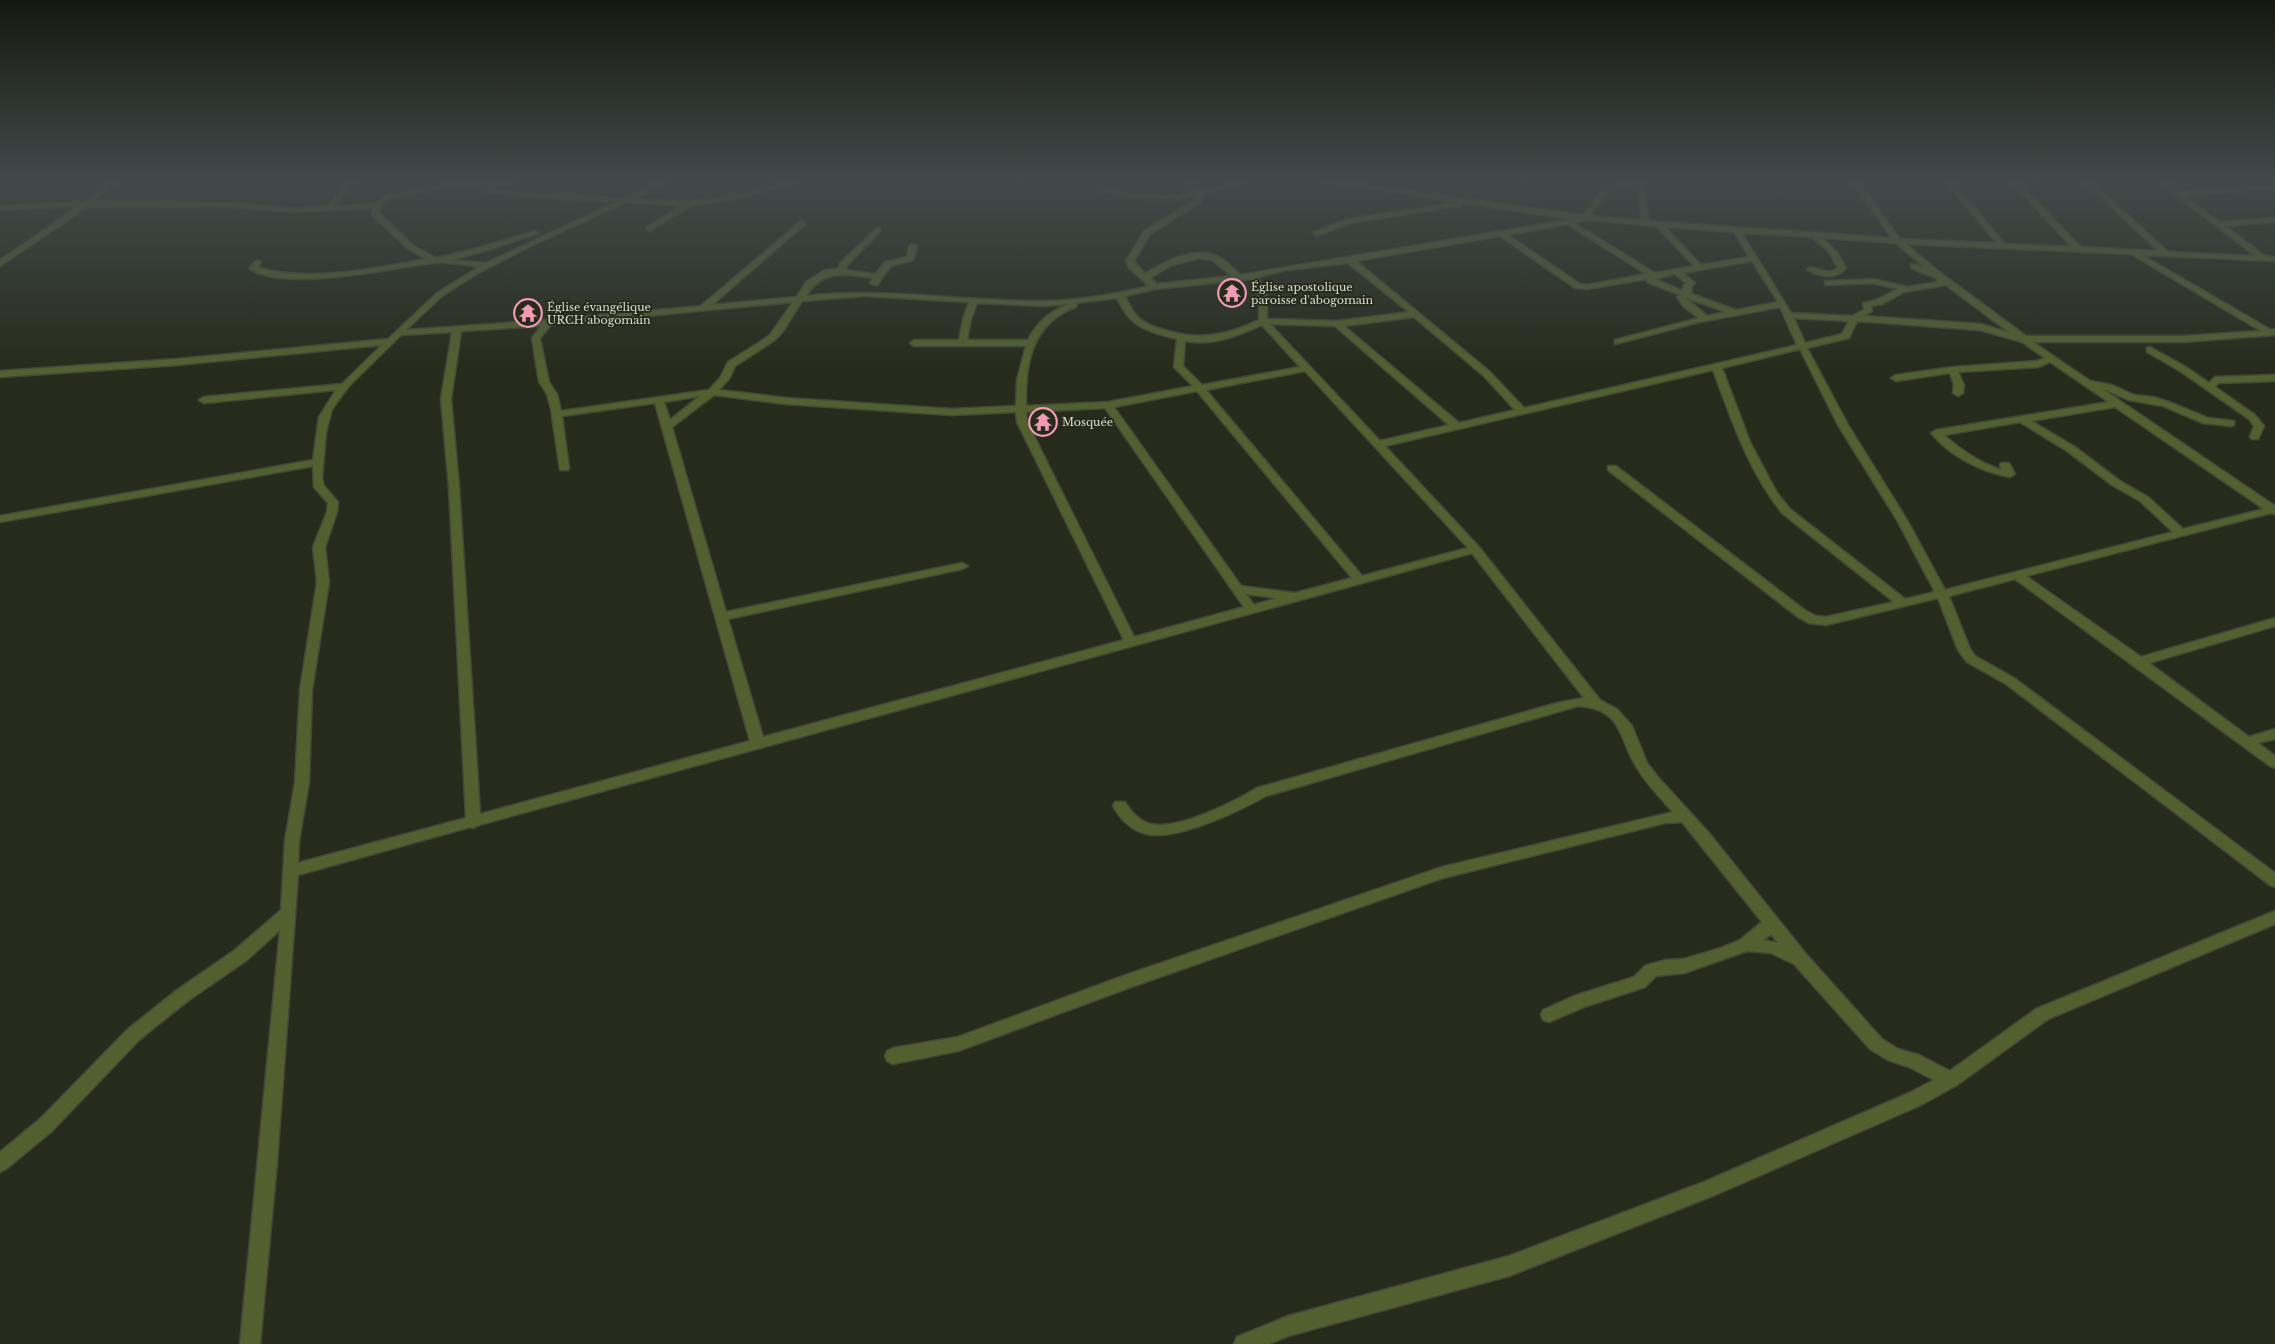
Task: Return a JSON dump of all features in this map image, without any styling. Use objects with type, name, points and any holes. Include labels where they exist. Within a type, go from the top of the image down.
[{"type":"street","points":[[0,264],[30,244]]},
{"type":"street","points":[[408,244],[435,260],[487,265]]},
{"type":"street","points":[[257,262],[253,268],[258,271],[295,277],[435,260],[501,244]]},
{"type":"street","points":[[250,1344],[268,1162],[289,912],[292,841],[302,782],[306,690],[323,582],[319,546],[332,512],[333,502],[318,488],[317,478],[325,416],[346,386],[417,314],[448,288],[528,244]]},
{"type":"street","points":[[704,308],[777,244]]},
{"type":"street","points":[[834,274],[843,269],[843,266],[863,244]]},
{"type":"street","points":[[1140,244],[1130,261],[1132,266],[1155,287]]},
{"type":"street","points":[[0,374],[177,362],[457,330],[864,294],[1046,304],[1120,296],[1155,287],[1253,276],[1286,268],[1350,260],[1441,244]]},
{"type":"street","points":[[1517,244],[1578,286],[1587,287],[1754,258]]},
{"type":"street","points":[[1603,244],[1654,276]]},
{"type":"street","points":[[1676,244],[1700,268]]},
{"type":"street","points":[[1745,244],[1788,315],[1812,367],[1843,425],[1902,520],[1942,594],[1964,650],[1971,659],[2010,681],[2275,881]]},
{"type":"street","points":[[1811,269],[1832,274],[1837,273],[1842,268],[1839,259],[1826,244]]},
{"type":"street","points":[[1901,244],[1940,277],[2050,359],[2274,510]]},
{"type":"street","points":[[1955,244],[2275,258]]},
{"type":"street","points":[[2073,244],[2078,249]]},
{"type":"street","points":[[2155,244],[2166,254]]},
{"type":"street","points":[[2244,244],[2262,258],[2275,264]]},
{"type":"street","points":[[864,294],[888,264],[910,258],[913,246]]},
{"type":"street","points":[[2132,252],[2273,333]]},
{"type":"street","points":[[1146,277],[1163,266],[1208,256],[1220,262],[1239,278]]},
{"type":"street","points":[[1350,260],[1487,374],[1521,412]]},
{"type":"street","points":[[1914,266],[1940,277]]},
{"type":"street","points":[[666,427],[712,392],[724,379],[731,364],[772,338],[781,328],[809,284],[826,273],[850,272],[878,277]]},
{"type":"street","points":[[1677,272],[1691,283],[1686,286],[1688,295]]},
{"type":"street","points":[[1253,276],[1260,284],[1264,297],[1263,321],[1475,549],[1595,703],[1612,712],[1627,729],[1641,764],[1652,780],[1687,817],[1800,959],[1876,1044],[1894,1055],[1913,1060],[1951,1080]]},
{"type":"street","points":[[1654,276],[1650,280],[1737,313]]},
{"type":"street","points":[[1378,445],[1717,367],[1802,344],[1846,336],[1854,318],[1868,311],[1866,305],[1908,289],[1942,284],[1940,277]]},
{"type":"street","points":[[1828,283],[1873,281],[1908,289]]},
{"type":"street","points":[[1688,295],[1680,297],[1687,305],[1706,319]]},
{"type":"street","points":[[1120,296],[1136,322],[1181,339],[1197,341],[1233,335],[1263,321],[1337,324],[1415,314]]},
{"type":"street","points":[[963,341],[967,319],[974,300]]},
{"type":"street","points":[[1084,300],[1050,315],[1036,330],[1023,375],[1020,410],[1022,422],[1130,642]]},
{"type":"street","points":[[1046,304],[1050,315]]},
{"type":"street","points":[[1618,342],[1706,319],[1782,304]]},
{"type":"street","points":[[1788,315],[1981,327],[2022,338],[2183,339],[2273,333]]},
{"type":"street","points":[[548,323],[536,338],[536,350],[541,360],[544,382],[552,394],[557,414],[564,468]]},
{"type":"street","points":[[1337,324],[1457,426]]},
{"type":"street","points":[[457,330],[446,399],[454,487],[473,823]]},
{"type":"street","points":[[1181,339],[1178,367],[1199,387],[1359,580]]},
{"type":"street","points":[[914,343],[963,341],[1032,343]]},
{"type":"street","points":[[2150,350],[2210,387],[2252,417],[2258,426],[2255,437]]},
{"type":"street","points":[[1896,378],[1954,370],[2038,364],[2050,359]]},
{"type":"street","points":[[1717,367],[1735,422],[1770,493],[1786,511],[1902,603]]},
{"type":"street","points":[[557,414],[712,392],[786,401],[942,411],[1020,410],[1108,405],[1307,368]]},
{"type":"street","points":[[1954,370],[1959,385],[1958,393]]},
{"type":"street","points":[[2210,387],[2215,380],[2275,378]]},
{"type":"street","points":[[2088,385],[2091,383],[2109,387],[2132,398],[2160,402],[2206,421],[2231,423]]},
{"type":"street","points":[[204,400],[346,386]]},
{"type":"street","points":[[658,400],[758,744]]},
{"type":"street","points":[[2006,465],[2010,474],[1995,472],[1945,442],[1936,433],[2116,404]]},
{"type":"street","points":[[1108,405],[1251,609]]},
{"type":"street","points":[[2021,419],[2077,453],[2116,483],[2144,499],[2182,534]]},
{"type":"street","points":[[0,520],[319,462]]},
{"type":"street","points":[[1612,468],[1794,608],[1814,620],[1826,621],[1942,594],[2274,510]]},
{"type":"street","points":[[290,871],[473,823],[1475,549]]},
{"type":"street","points":[[721,617],[962,566]]},
{"type":"street","points":[[2017,575],[2139,662],[2275,763]]},
{"type":"street","points":[[1237,589],[1295,597]]},
{"type":"street","points":[[2139,662],[2275,622]]},
{"type":"street","points":[[1120,806],[1130,820],[1146,829],[1171,830],[1227,811],[1262,792],[1557,707],[1578,702],[1595,703]]},
{"type":"street","points":[[2247,742],[2275,734]]},
{"type":"street","points":[[893,1056],[958,1044],[1138,978],[1442,873],[1666,818],[1687,817]]},
{"type":"street","points":[[0,1164],[46,1125],[134,1034],[183,995],[240,955],[289,912]]},
{"type":"street","points":[[1244,1344],[1288,1326],[1508,1266],[1708,1189],[1915,1099],[1951,1080],[2042,1014],[2275,916]]},
{"type":"street","points":[[1550,1015],[1580,1001],[1639,982],[1651,971],[1666,967],[1684,966],[1746,945],[1766,929],[1771,922]]},
{"type":"street","points":[[1746,945],[1772,947],[1800,959]]},
{"type":"place","name":"Église apostolique paroisse d'abogomain","points":[[1232,293]]},
{"type":"place","name":"Église évangélique URCH abogomain","points":[[528,313]]},
{"type":"place","name":"Mosquée","points":[[1043,422]]}]
